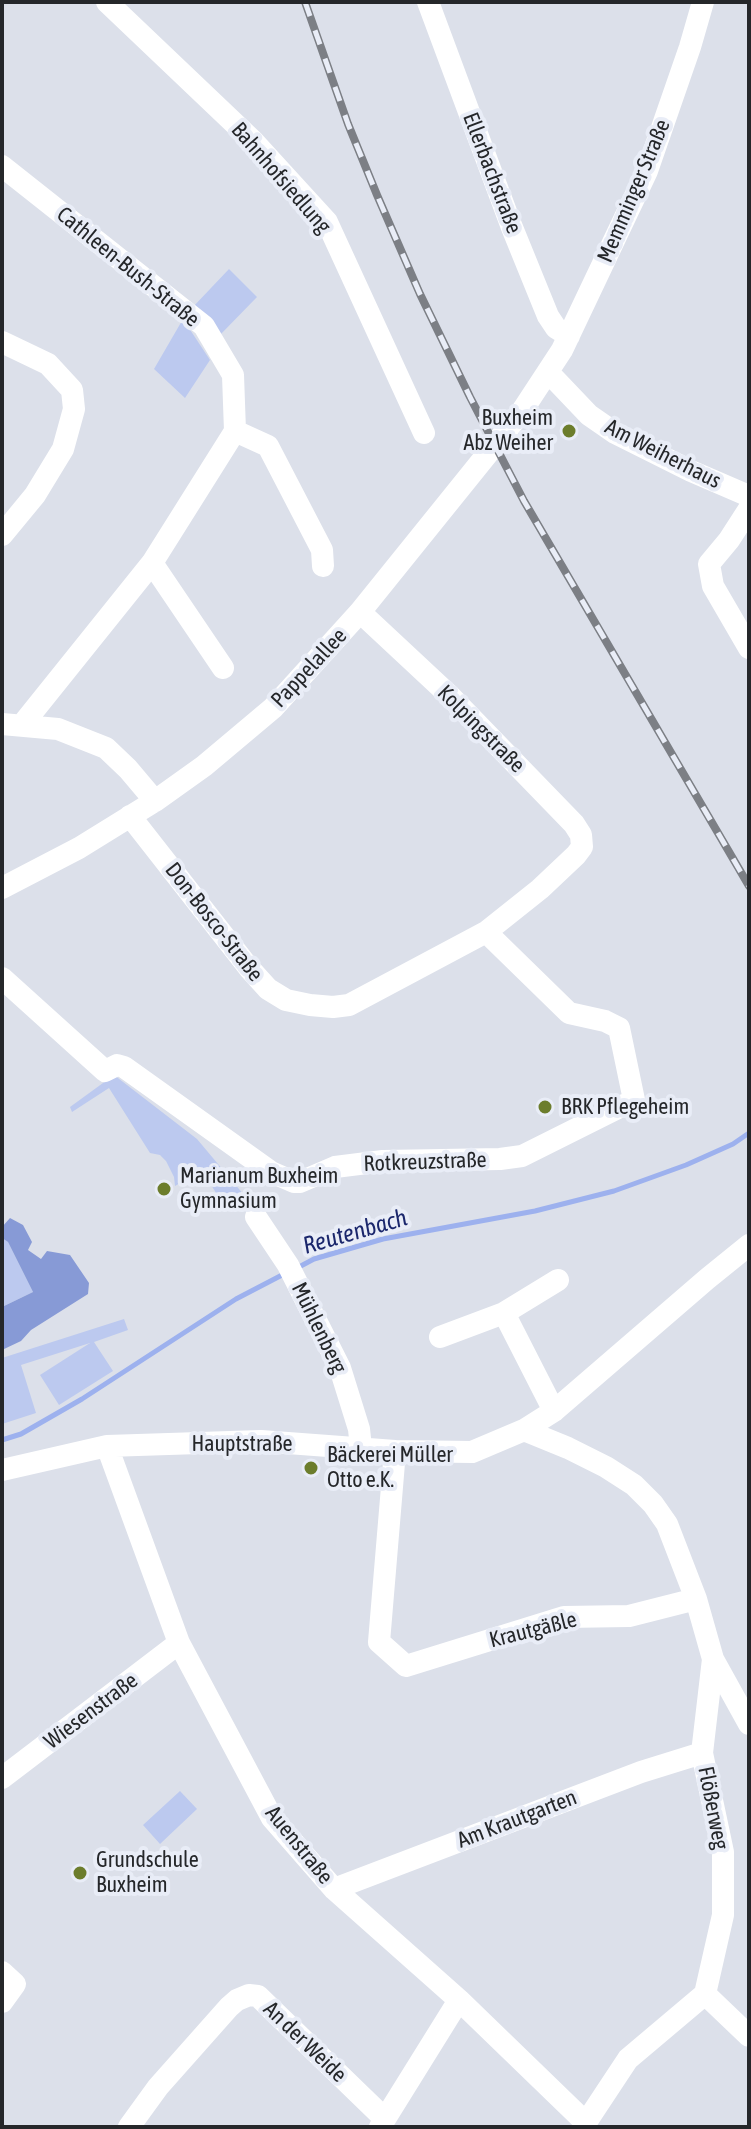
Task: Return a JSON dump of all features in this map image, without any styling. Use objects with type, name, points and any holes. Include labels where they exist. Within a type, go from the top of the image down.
[{"type":"street","name":"Bahnhofsiedlung","points":[[107,2],[253,141],[327,222],[424,433]]},
{"type":"street","name":"Ellerbachstraße","points":[[428,2],[548,316],[556,328],[569,336]]},
{"type":"street","name":"Memminger Straße","points":[[548,372],[569,336],[647,171],[703,2]]},
{"type":"street","name":"Cathleen-Bush-Straße","points":[[2,166],[204,326],[233,375],[235,431]]},
{"type":"street","points":[[2,342],[48,364],[72,390],[74,409],[63,449],[35,495],[2,535]]},
{"type":"street","name":"Pappelallee","points":[[2,888],[79,848],[155,801],[204,766],[273,708],[360,612],[522,411],[548,372]]},
{"type":"street","name":"Am Weiherhaus","points":[[548,372],[589,415],[615,433],[749,496]]},
{"type":"street","points":[[12,724],[152,563],[235,431],[268,446],[322,550],[323,566]]},
{"type":"street","points":[[749,509],[709,564],[713,586],[749,648]]},
{"type":"street","points":[[152,563],[223,668]]},
{"type":"street","name":"Kolpingstraße","points":[[360,612],[449,695],[574,824],[581,835],[582,847],[576,855]]},
{"type":"street","points":[[12,724],[58,729],[106,748],[155,801]]},
{"type":"street","name":"Don-Bosco-Straße","points":[[130,816],[268,989],[286,1000],[310,1005],[349,1005],[486,932],[540,889],[576,855]]},
{"type":"street","name":"Rotkreuzstraße","points":[[2,978],[105,1071],[117,1065],[124,1067],[271,1172],[294,1182],[335,1167],[383,1161],[522,1156],[634,1100],[619,1028],[605,1021],[569,1013],[486,932]]},
{"type":"street","name":"Mühlenberg","points":[[256,1217],[292,1272],[340,1368],[359,1429],[361,1448]]},
{"type":"street","name":"Hauptstraße","points":[[2,1470],[107,1446],[261,1441],[395,1451],[472,1452],[524,1430],[554,1411],[749,1245]]},
{"type":"street","points":[[440,1337],[504,1313],[558,1280]]},
{"type":"street","points":[[504,1313],[554,1411]]},
{"type":"street","name":"Flößerweg","points":[[524,1430],[568,1448],[634,1485],[667,1524],[696,1599],[713,1659],[702,1753],[723,1852],[723,1915],[705,1994]]},
{"type":"street","name":"Auenstraße","points":[[107,1446],[179,1643],[272,1818],[334,1889],[459,2000],[584,2124]]},
{"type":"street","name":"Krautgäßle","points":[[395,1451],[379,1642],[406,1666],[564,1617],[629,1616],[696,1599]]},
{"type":"street","name":"Wiesenstraße","points":[[2,1778],[179,1643]]},
{"type":"street","points":[[713,1659],[749,1724]]},
{"type":"street","name":"Am Krautgarten","points":[[334,1889],[641,1772],[702,1753]]},
{"type":"street","points":[[2,1972],[15,1984],[2,2002]]},
{"type":"street","points":[[584,2124],[628,2059],[705,1994],[749,2036]]},
{"type":"street","name":"An der Weide","points":[[129,2127],[158,2087],[229,2007],[249,1995],[258,1996],[382,2123]]},
{"type":"street","points":[[382,2123],[459,2000]]},
{"type":"shaded area","points":[[229,269],[257,297],[220,335],[192,308]]},
{"type":"shaded area","points":[[183,319],[210,360],[185,398],[154,369]]},
{"type":"shaded area","points":[[114,1075],[197,1139],[244,1195],[227,1211],[202,1170],[175,1186],[166,1161],[160,1155],[150,1153],[109,1088],[72,1112],[70,1107]]},
{"type":"shaded area","points":[[10,1218],[23,1225],[32,1242],[28,1250],[41,1259],[47,1251],[70,1255],[89,1283],[88,1294],[31,1330],[21,1341],[2,1350],[2,1307],[33,1292],[8,1242],[2,1238],[2,1227]]},
{"type":"shaded area","points":[[2,1238],[8,1242],[33,1292],[2,1307]]},
{"type":"shaded area","points":[[124,1319],[128,1330],[94,1342],[113,1371],[59,1405],[40,1375],[90,1343],[21,1365],[36,1413],[2,1424],[2,1358]]},
{"type":"shaded area","points":[[180,1791],[197,1809],[160,1844],[143,1825]]},
{"type":"waterway","name":"Reutenbach","points":[[297,1268],[314,1259],[383,1239],[535,1211],[614,1191],[686,1165],[733,1144],[749,1133]]},
{"type":"waterway","name":"Reutenbach","points":[[2,1440],[21,1434],[82,1399],[236,1299],[284,1274]]},
{"type":"railway","points":[[305,2],[377,195],[470,397],[524,501],[749,886]]},
{"type":"place","name":"Buxheim Abz Weiher","points":[[569,431]]},
{"type":"place","name":"BRK Pflegeheim","points":[[545,1107]]},
{"type":"place","name":"Marianum Buxheim Gymnasium","points":[[164,1189]]},
{"type":"place","name":"Bäckerei Müller Otto e.K.","points":[[311,1468]]},
{"type":"place","name":"Grundschule Buxheim","points":[[80,1873]]}]
